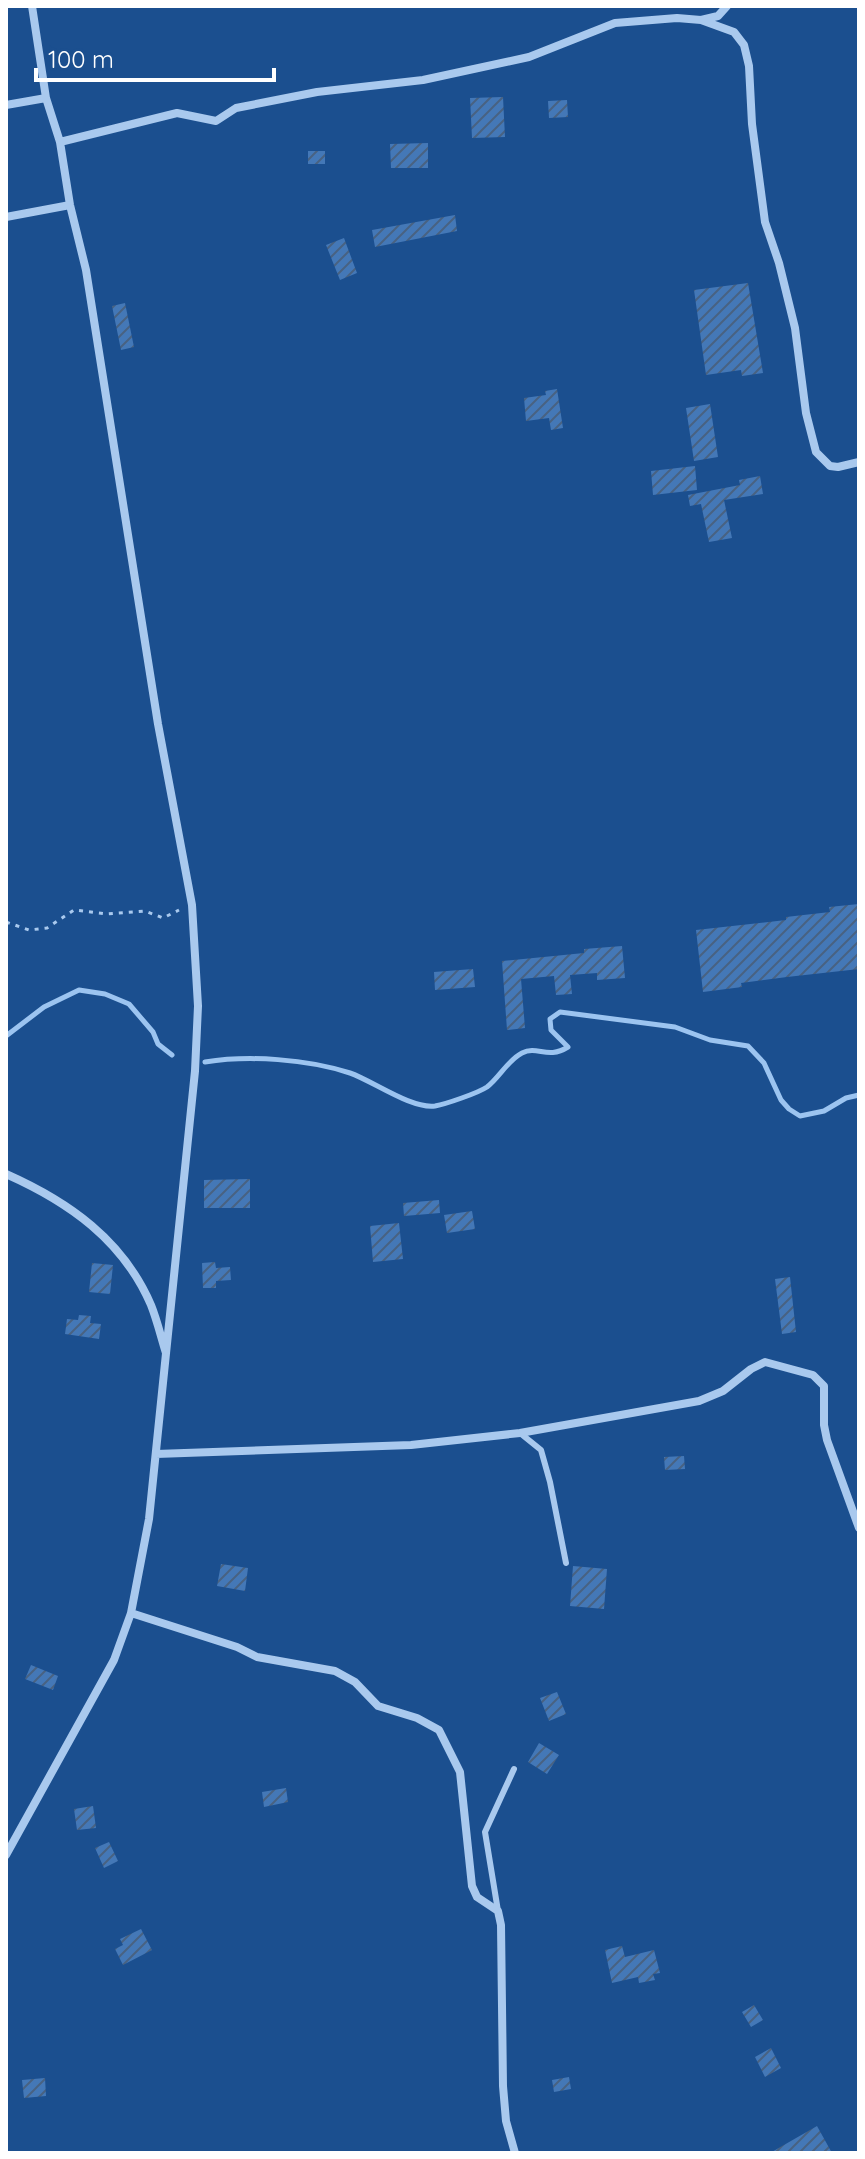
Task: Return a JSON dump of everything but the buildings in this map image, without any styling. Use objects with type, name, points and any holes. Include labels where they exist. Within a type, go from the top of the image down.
[{"type":"street","points":[[6,1855],[114,1660],[131,1613],[149,1519],[168,1357],[195,1071],[198,1006],[192,905],[158,724],[86,270],[70,205],[60,142],[46,98],[32,6]]},
{"type":"street","points":[[701,20],[718,16],[727,6]]},
{"type":"street","points":[[60,142],[177,113],[216,121],[236,108],[317,92],[423,80],[529,57],[615,23],[677,18],[701,20],[734,32],[744,45],[747,56],[765,222],[795,328],[806,413],[816,452],[830,466],[859,462]]},
{"type":"street","points":[[6,105],[46,98]]},
{"type":"street","points":[[6,217],[70,205]]},
{"type":"street","points":[[6,1174],[59,1200],[96,1227],[123,1257],[150,1304],[168,1357]]},
{"type":"street","points":[[156,1454],[373,1448],[520,1433],[706,1399],[723,1391],[762,1362],[813,1375],[824,1386],[827,1440],[859,1528]]},
{"type":"street","points":[[131,1613],[237,1647],[257,1657],[335,1671],[355,1682],[378,1706],[417,1718],[439,1730],[460,1772],[472,1886],[477,1897],[498,1911],[503,2086],[506,2121],[515,2153]]},
{"type":"lane","points":[[520,1433],[541,1450],[566,1563]]},
{"type":"lane","points":[[498,1911],[485,1832],[514,1769]]},
{"type":"path","points":[[6,922],[29,930],[47,928],[74,910],[107,914],[145,911],[163,918],[192,905]]},
{"type":"waterway","points":[[6,1036],[44,1007],[79,990],[105,994],[129,1004],[153,1032],[158,1044],[172,1055]]},
{"type":"waterway","points":[[205,1062],[259,1059],[315,1064],[350,1073],[415,1103],[435,1106],[487,1087],[522,1053],[548,1053],[568,1047],[551,1030],[550,1019],[560,1012],[675,1027],[710,1040],[748,1046],[764,1063],[781,1100],[800,1116],[824,1111],[846,1098],[859,1095]]}]
